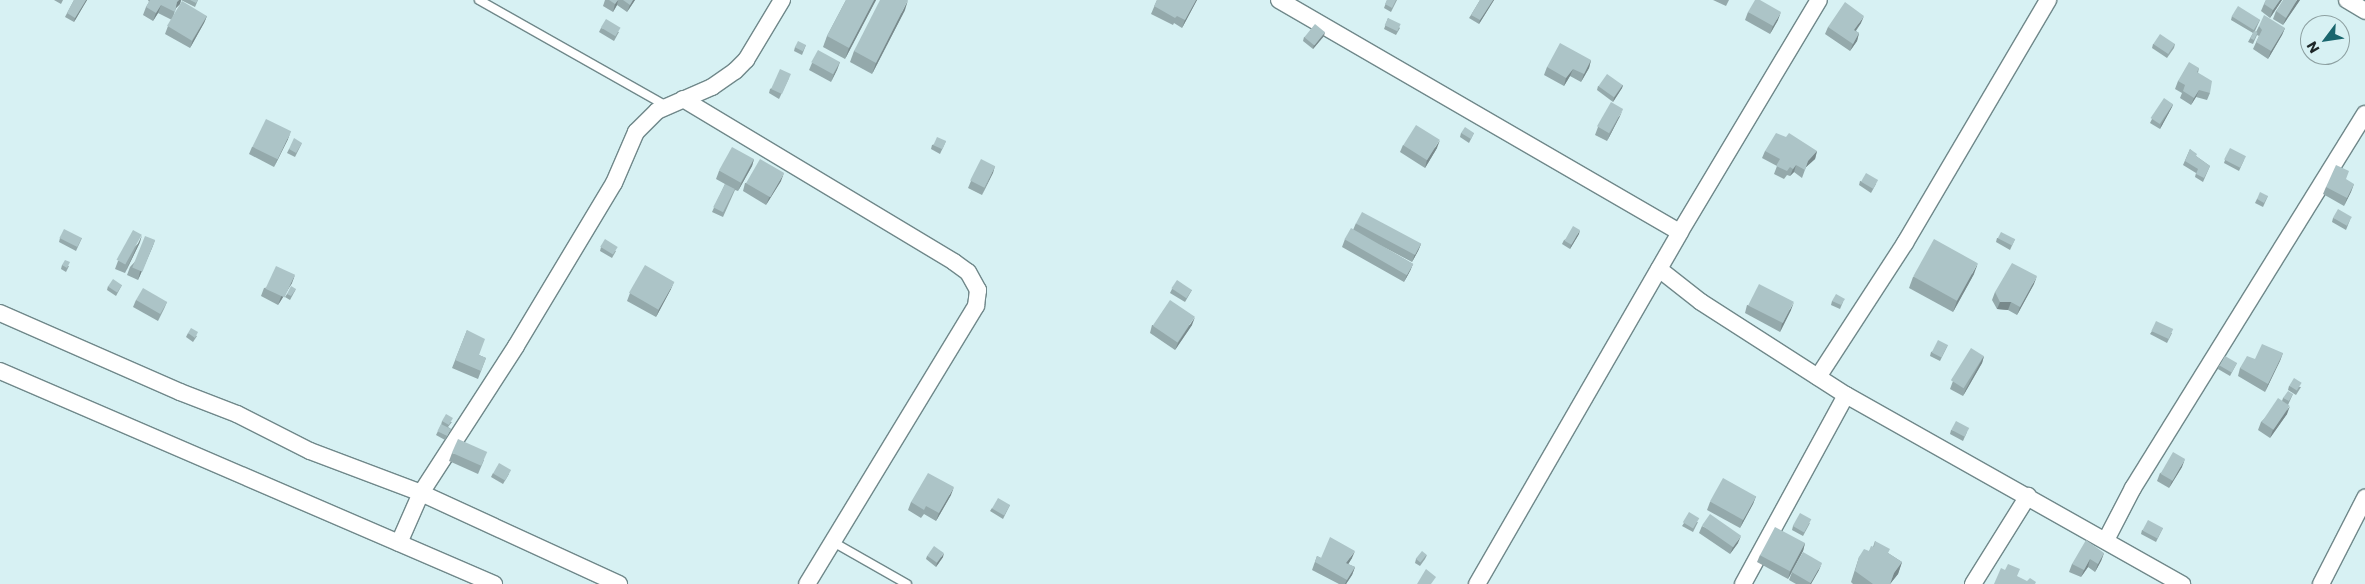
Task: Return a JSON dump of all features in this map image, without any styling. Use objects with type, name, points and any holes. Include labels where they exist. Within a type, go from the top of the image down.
[{"type":"street","points":[[398,542],[421,493],[516,346],[611,189],[636,132],[650,117],[666,106],[712,87],[736,71],[746,60],[782,0]]},
{"type":"street","points":[[1279,0],[1680,232]]},
{"type":"street","points":[[1477,584],[1680,232],[1819,0]]},
{"type":"street","points":[[1818,378],[1905,243],[2048,0]]},
{"type":"street","points":[[2347,0],[2365,11]]},
{"type":"street","points":[[683,99],[954,262],[968,272],[978,290],[976,306],[807,584]]},
{"type":"street","points":[[2106,540],[2138,480],[2365,114]]},
{"type":"street","points":[[1659,269],[1701,302],[1846,395],[2106,540],[2177,583]]},
{"type":"street","points":[[0,313],[180,392],[237,414],[310,451],[421,493],[619,584]]},
{"type":"street","points":[[0,371],[494,584]]},
{"type":"street","points":[[1742,584],[1846,395]]},
{"type":"street","points":[[1973,584],[2028,496]]},
{"type":"street","points":[[2321,584],[2365,498]]},
{"type":"lane","points":[[479,0],[666,106]]},
{"type":"lane","points":[[833,542],[907,584]]},
{"type":"building","points":[[74,0],[86,0],[75,18],[67,13]]},
{"type":"building","points":[[150,0],[179,0],[175,12],[161,5],[156,13],[146,7]]},
{"type":"building","points":[[609,0],[618,0],[615,4]]},
{"type":"building","points":[[623,0],[633,0],[630,5]]},
{"type":"building","points":[[846,0],[874,0],[849,48],[827,36]]},
{"type":"building","points":[[880,0],[908,0],[876,63],[854,51]]},
{"type":"building","points":[[1157,0],[1196,0],[1185,20],[1177,16],[1175,18],[1154,6]]},
{"type":"building","points":[[1387,0],[1396,0],[1392,8],[1385,4]]},
{"type":"building","points":[[1480,0],[1493,0],[1480,20],[1471,15]]},
{"type":"building","points":[[1755,0],[1760,0],[1781,12],[1773,26],[1748,12]]},
{"type":"building","points":[[2266,0],[2280,0],[2273,10],[2264,4]]},
{"type":"building","points":[[2283,0],[2297,0],[2286,18],[2276,11]]},
{"type":"building","points":[[182,1],[207,16],[192,41],[167,26]]},
{"type":"building","points":[[1845,2],[1864,16],[1854,30],[1859,33],[1853,44],[1828,27]]},
{"type":"building","points":[[2238,6],[2260,20],[2254,30],[2232,16]]},
{"type":"building","points":[[2264,15],[2285,28],[2271,51],[2256,42],[2262,30],[2259,26]]},
{"type":"building","points":[[1388,18],[1401,24],[1397,31],[1385,25]]},
{"type":"building","points":[[606,19],[621,28],[615,36],[601,28]]},
{"type":"building","points":[[1315,24],[1325,32],[1314,45],[1304,37]]},
{"type":"building","points":[[2254,31],[2258,33],[2254,40],[2250,38]]},
{"type":"building","points":[[2160,34],[2175,44],[2168,54],[2153,44]]},
{"type":"building","points":[[798,41],[806,45],[803,51],[795,47]]},
{"type":"building","points":[[1560,43],[1591,60],[1584,74],[1573,69],[1566,78],[1547,67]]},
{"type":"building","points":[[818,50],[840,62],[833,74],[811,62]]},
{"type":"building","points":[[2189,62],[2199,68],[2197,72],[2212,81],[2210,93],[2199,90],[2194,98],[2183,91],[2185,85],[2178,81]]},
{"type":"building","points":[[780,69],[791,74],[782,94],[771,89]]},
{"type":"building","points":[[1607,74],[1623,85],[1614,97],[1598,86]]},
{"type":"building","points":[[2164,98],[2173,104],[2160,124],[2151,118]]},
{"type":"building","points":[[1611,102],[1623,109],[1609,133],[1597,126]]},
{"type":"building","points":[[266,119],[291,131],[278,159],[252,147]]},
{"type":"building","points":[[1416,125],[1440,140],[1427,160],[1403,145]]},
{"type":"building","points":[[1465,127],[1474,133],[1471,139],[1461,133]]},
{"type":"building","points":[[1776,133],[1786,137],[1789,133],[1817,151],[1808,161],[1805,170],[1796,165],[1793,169],[1790,167],[1787,171],[1776,166],[1780,159],[1765,151]]},
{"type":"building","points":[[937,137],[946,141],[942,149],[933,145]]},
{"type":"building","points":[[294,138],[302,143],[296,153],[289,149]]},
{"type":"building","points":[[732,147],[754,159],[741,183],[719,171]]},
{"type":"building","points":[[2230,148],[2246,156],[2240,168],[2224,160]]},
{"type":"building","points":[[2190,149],[2210,166],[2204,178],[2196,174],[2198,169],[2185,161]]},
{"type":"building","points":[[760,159],[784,173],[770,197],[746,183]]},
{"type":"building","points":[[981,159],[995,166],[984,188],[970,180]]},
{"type":"building","points":[[2336,165],[2349,171],[2346,179],[2354,184],[2347,198],[2326,187]]},
{"type":"building","points":[[1866,173],[1878,180],[1873,189],[1861,182]]},
{"type":"building","points":[[725,184],[735,189],[723,212],[713,207]]},
{"type":"building","points":[[2260,192],[2268,196],[2264,203],[2257,199]]},
{"type":"building","points":[[2338,209],[2352,217],[2347,226],[2333,218]]},
{"type":"building","points":[[1362,212],[1421,243],[1415,255],[1356,223]]},
{"type":"building","points":[[1573,226],[1580,230],[1571,245],[1564,241]]},
{"type":"building","points":[[1351,228],[1413,264],[1407,275],[1344,239]]},
{"type":"building","points":[[64,229],[82,238],[77,247],[59,238]]},
{"type":"building","points":[[133,230],[142,235],[125,265],[117,260]]},
{"type":"building","points":[[2001,232],[2015,239],[2012,246],[1998,238]]},
{"type":"building","points":[[145,236],[155,240],[142,272],[132,268]]},
{"type":"building","points":[[605,239],[618,247],[613,255],[600,247]]},
{"type":"building","points":[[1934,239],[1978,263],[1957,301],[1913,277]]},
{"type":"building","points":[[65,260],[70,262],[67,268],[62,265]]},
{"type":"building","points":[[2012,263],[2037,276],[2020,307],[2011,302],[2000,302],[1995,292]]},
{"type":"building","points":[[645,265],[674,282],[658,310],[629,293]]},
{"type":"building","points":[[276,266],[295,275],[284,298],[265,289]]},
{"type":"building","points":[[113,279],[122,285],[117,293],[108,286]]},
{"type":"building","points":[[1177,280],[1192,290],[1186,298],[1171,288]]},
{"type":"building","points":[[1759,284],[1794,302],[1783,323],[1748,305]]},
{"type":"building","points":[[291,286],[296,289],[291,296],[287,294]]},
{"type":"building","points":[[143,288],[167,302],[160,314],[136,300]]},
{"type":"building","points":[[1836,294],[1845,299],[1841,305],[1832,301]]},
{"type":"building","points":[[1170,300],[1195,317],[1178,342],[1153,326]]},
{"type":"building","points":[[2156,321],[2173,329],[2169,339],[2151,331]]},
{"type":"building","points":[[191,328],[198,332],[195,338],[188,333]]},
{"type":"building","points":[[467,330],[485,339],[479,355],[486,358],[481,371],[455,360]]},
{"type":"building","points":[[1938,340],[1948,345],[1941,357],[1932,352]]},
{"type":"building","points":[[2262,344],[2283,353],[2268,384],[2240,368],[2247,356],[2255,359]]},
{"type":"building","points":[[1971,348],[1984,356],[1964,388],[1951,380]]},
{"type":"building","points":[[2225,356],[2237,363],[2232,373],[2220,366]]},
{"type":"building","points":[[2294,378],[2302,383],[2297,390],[2289,386]]},
{"type":"building","points":[[2288,391],[2293,394],[2289,401],[2283,398]]},
{"type":"building","points":[[2278,398],[2290,406],[2273,430],[2262,422]]},
{"type":"building","points":[[446,414],[453,418],[449,425],[442,421]]},
{"type":"building","points":[[1956,421],[1969,428],[1965,437],[1951,430]]},
{"type":"building","points":[[441,424],[451,429],[447,436],[437,431]]},
{"type":"building","points":[[458,439],[487,452],[481,466],[452,453]]},
{"type":"building","points":[[2173,452],[2185,459],[2173,481],[2160,474]]},
{"type":"building","points":[[499,463],[511,470],[505,480],[493,473]]},
{"type":"building","points":[[928,473],[954,487],[939,513],[926,506],[924,510],[911,502]]},
{"type":"building","points":[[1723,478],[1756,496],[1743,520],[1710,502]]},
{"type":"building","points":[[998,498],[1010,505],[1004,515],[992,508]]},
{"type":"building","points":[[1689,512],[1699,518],[1693,528],[1683,522]]},
{"type":"building","points":[[1800,513],[1811,519],[1804,532],[1793,526]]},
{"type":"building","points":[[1710,514],[1741,536],[1733,547],[1702,525]]},
{"type":"building","points":[[2148,520],[2163,528],[2157,539],[2142,531]]},
{"type":"building","points":[[1775,527],[1805,543],[1790,571],[1760,555]]},
{"type":"building","points":[[1330,537],[1355,551],[1346,563],[1355,567],[1347,580],[1315,562],[1317,556],[1321,558]]},
{"type":"building","points":[[2086,540],[2104,553],[2098,564],[2090,559],[2084,570],[2072,564]]},
{"type":"building","points":[[1875,541],[1890,549],[1888,553],[1902,562],[1894,573],[1890,584],[1873,584],[1855,571],[1859,557],[1864,549],[1869,551],[1871,546],[1874,547]]},
{"type":"building","points":[[934,546],[944,553],[937,563],[927,556]]},
{"type":"building","points":[[1422,551],[1427,555],[1420,563],[1416,559]]},
{"type":"building","points":[[1803,552],[1822,563],[1811,583],[1792,572]]},
{"type":"building","points":[[2008,564],[2020,569],[2017,576],[2027,581],[2030,578],[2036,582],[2035,584],[1994,584],[2001,568],[2005,570]]},
{"type":"building","points":[[1426,569],[1436,577],[1431,584],[1417,584]]}]
